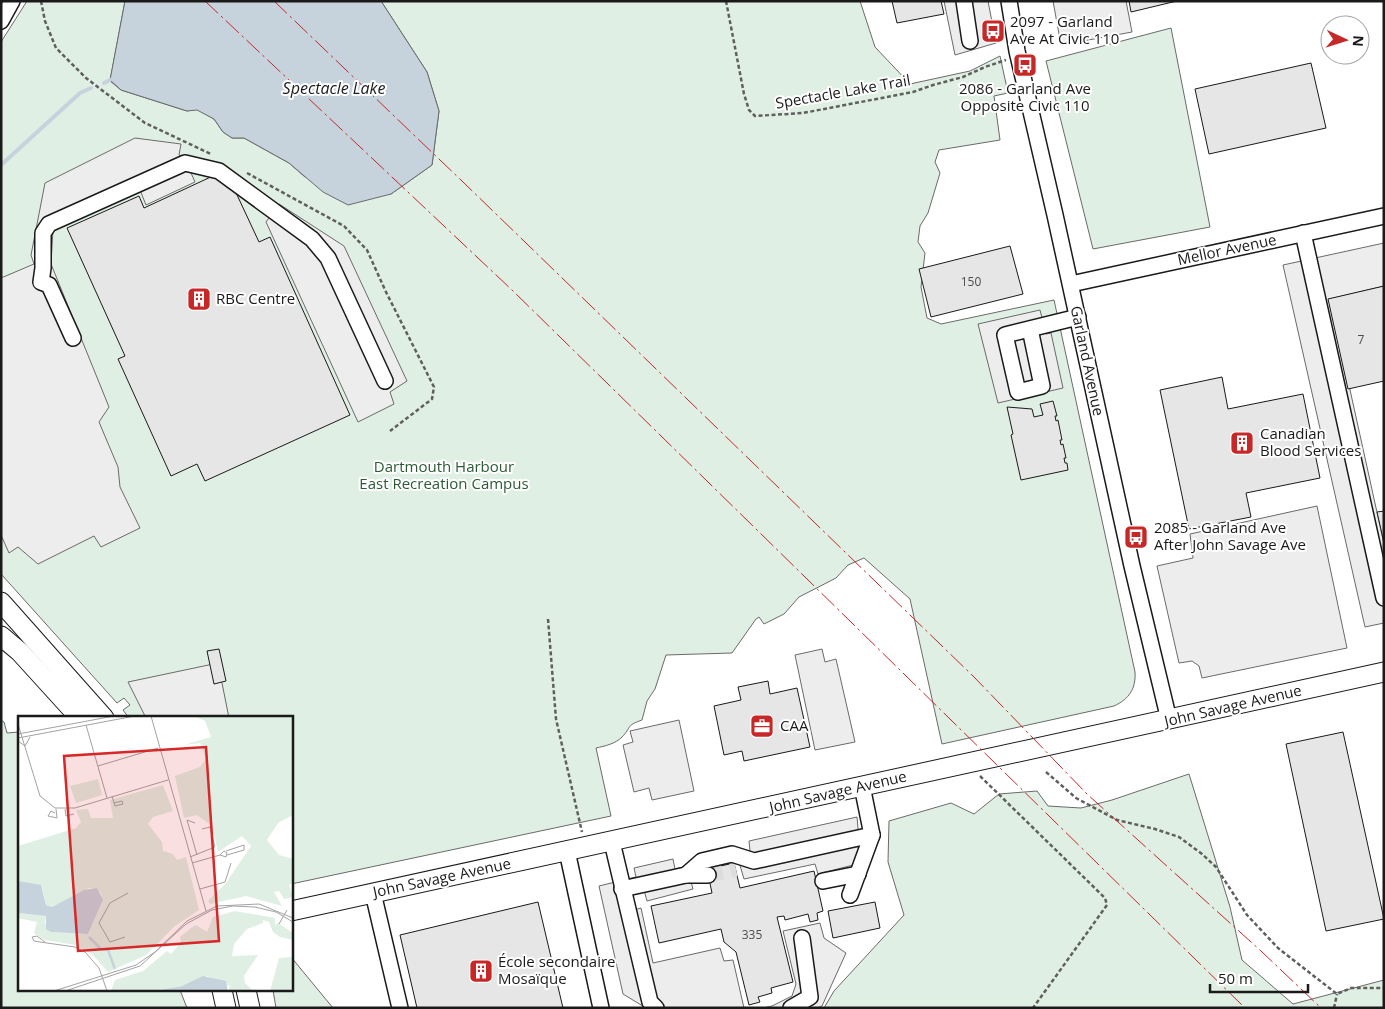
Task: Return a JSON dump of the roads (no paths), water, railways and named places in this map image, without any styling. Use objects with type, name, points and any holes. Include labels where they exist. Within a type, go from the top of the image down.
[{"type":"main road","points":[[1,602],[102,716]]},
{"type":"main road","points":[[1,636],[20,652],[74,711]]},
{"type":"main road","name":"John Savage Avenue","points":[[292,911],[1384,672]]},
{"type":"main road","points":[[222,992],[226,1008]]},
{"type":"main road","points":[[246,992],[250,1008]]},
{"type":"street","points":[[1,21],[12,1]]},
{"type":"street","points":[[964,1],[970,41]]},
{"type":"street","name":"Garland Avenue","points":[[1009,1],[1017,51],[1078,317],[1132,566],[1169,720]]},
{"type":"street","points":[[73,338],[50,285],[41,282],[44,268],[43,233],[49,224],[185,163],[219,171],[312,239],[328,258],[385,382]]},
{"type":"street","name":"Mellor Avenue","points":[[1070,284],[1384,216]]},
{"type":"street","points":[[1303,233],[1384,598]]},
{"type":"street","points":[[1030,329],[1078,317]]},
{"type":"street","points":[[74,711],[83,693]]},
{"type":"street","points":[[850,894],[872,835],[862,786]]},
{"type":"street","points":[[736,870],[754,861],[872,835]]},
{"type":"street","points":[[612,842],[650,1002],[656,1008]]},
{"type":"street","points":[[576,850],[601,1008]]},
{"type":"street","points":[[686,874],[702,861],[732,854],[754,861]]},
{"type":"street","points":[[622,889],[686,874],[708,875]]},
{"type":"street","points":[[823,882],[858,874]]},
{"type":"street","points":[[373,893],[400,1008]]},
{"type":"street","points":[[790,1008],[810,997],[802,938]]},
{"type":"water","name":"Spectacle Lake","points":[[125,1],[381,1],[427,72],[439,111],[432,165],[391,194],[348,205],[323,192],[289,163],[244,138],[232,138],[223,132],[214,119],[197,110],[187,111],[121,90],[110,80]]},
{"type":"waterway","points":[[104,83],[110,80]]},
{"type":"waterway","points":[[1,165],[80,93],[91,88]]},
{"type":"tunnel","points":[[708,875],[736,869]]},
{"type":"place","name":"2097 - Garland Ave At Civic 110","points":[[993,31]]},
{"type":"place","name":"2086 - Garland Ave Opposite Civic 110","points":[[1025,65]]},
{"type":"place","name":"RBC Centre","points":[[199,299]]},
{"type":"place","name":"Canadian Blood Services","points":[[1242,443]]},
{"type":"place","name":"2085 - Garland Ave After John Savage Ave","points":[[1136,537]]},
{"type":"place","name":"CAA","points":[[762,726]]},
{"type":"place","name":"École secondaire Mosaïque","points":[[481,971]]},
{"type":"park label","name":"Dartmouth Harbour East Recreation Campus","points":[[444,476]]}]
